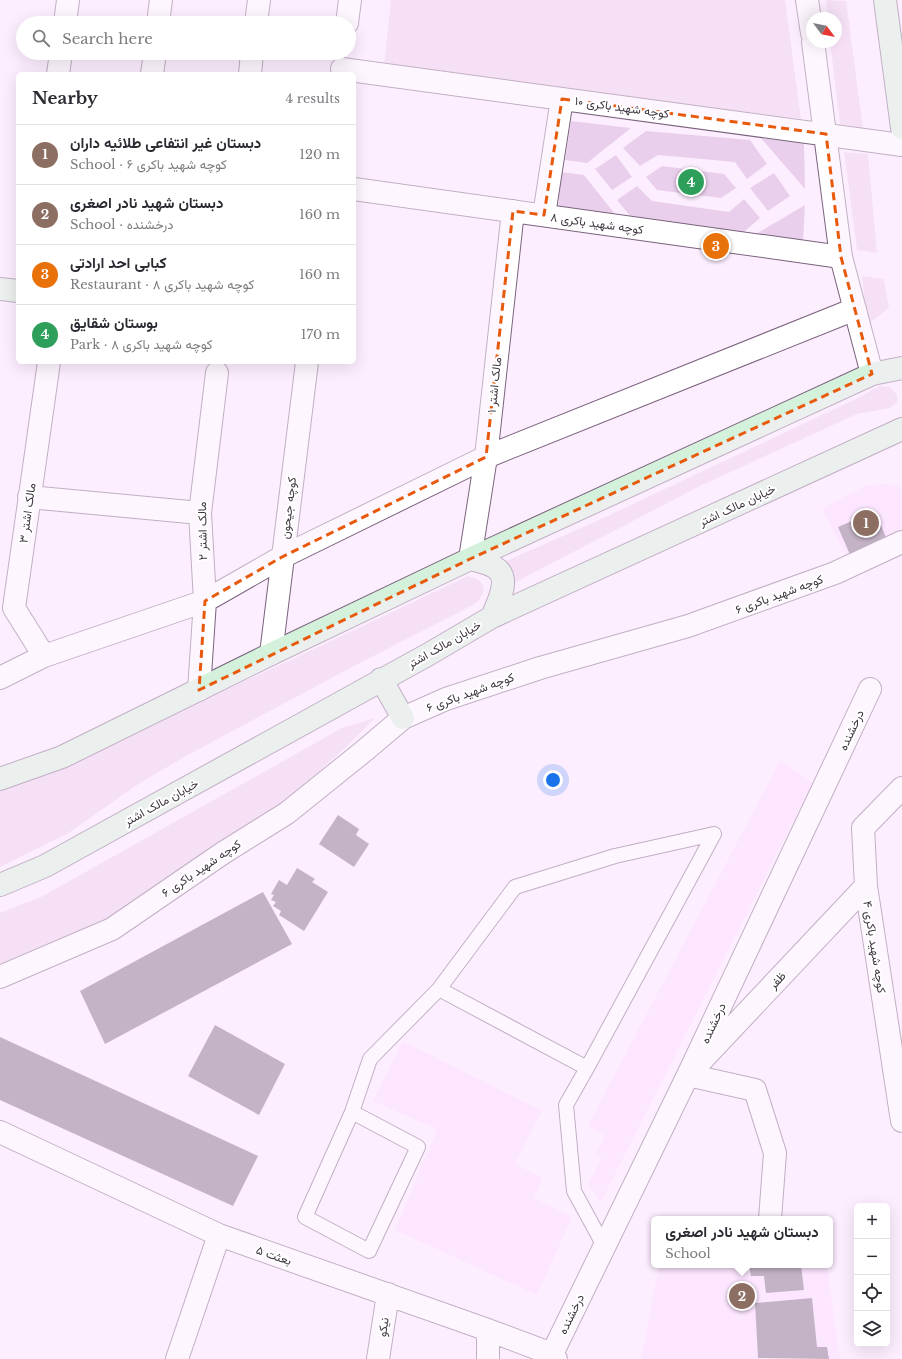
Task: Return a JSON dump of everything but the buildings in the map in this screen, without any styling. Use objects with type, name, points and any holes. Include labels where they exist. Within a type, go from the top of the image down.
[{"type":"main road","points":[[885,0],[902,128]]},
{"type":"main road","points":[[0,289],[16,291]]},
{"type":"main road","points":[[0,780],[62,758],[271,654],[470,559],[872,374],[902,368]]},
{"type":"main road","name":"خیابان مالک اشتر","points":[[0,885],[45,866],[492,617],[902,429]]},
{"type":"main road","points":[[470,559],[487,564],[498,570],[502,576],[503,584],[501,595],[492,617]]},
{"type":"main road","points":[[381,679],[403,718]]},
{"type":"street","points":[[66,16],[68,0]]},
{"type":"street","points":[[159,16],[161,0]]},
{"type":"street","points":[[257,16],[258,0]]},
{"type":"street","points":[[348,16],[350,0]]},
{"type":"street","points":[[808,0],[809,12]]},
{"type":"street","points":[[814,48],[841,257],[872,374]]},
{"type":"street","points":[[58,72],[60,60]]},
{"type":"street","points":[[152,72],[154,60]]},
{"type":"street","points":[[250,72],[251,60]]},
{"type":"street","name":"کوچه شهید باکری ۱۰","points":[[342,65],[562,99],[902,145]]},
{"type":"street","points":[[544,215],[562,99]]},
{"type":"street","name":"کوچه شهید باکری ۸","points":[[356,188],[841,257]]},
{"type":"street","name":"مالک اشتر ۱","points":[[470,559],[486,457],[513,211]]},
{"type":"street","points":[[0,678],[44,656],[205,602],[282,557],[486,457],[855,309]]},
{"type":"street","name":"مالک اشتر ۳","points":[[44,656],[14,608],[49,364]]},
{"type":"street","name":"کوچه جیحون","points":[[271,654],[307,364]]},
{"type":"street","name":"مالک اشتر ۲","points":[[199,690],[205,602],[200,513],[217,373]]},
{"type":"street","points":[[29,497],[200,513]]},
{"type":"street","name":"کوچه شهید باکری ۶","points":[[0,977],[112,929],[223,853],[287,813],[403,718],[446,698],[540,668],[688,626],[835,573],[902,542]]},
{"type":"street","name":"درخشنده","points":[[554,1357],[604,1246],[688,1075],[870,689]]},
{"type":"street","name":"کوچه شهید باکری ۴","points":[[902,788],[863,828],[866,886],[902,1121]]},
{"type":"street","name":"ظفر","points":[[688,1075],[866,886]]},
{"type":"street","points":[[688,1075],[755,1090],[775,1153],[770,1216]]},
{"type":"street","name":"بعثت ۵","points":[[0,1132],[219,1235],[488,1330],[554,1357]]},
{"type":"street","points":[[177,1359],[219,1235]]},
{"type":"street","name":"نیکو","points":[[378,1359],[388,1294]]},
{"type":"street","points":[[488,1330],[488,1359]]},
{"type":"lane","points":[[352,1112],[418,1147],[369,1251],[305,1216],[352,1112],[370,1059],[439,990],[515,888],[615,856],[714,834],[566,1105],[574,1191],[604,1246]]},
{"type":"lane","points":[[439,990],[586,1068]]},
{"type":"highlighted area","points":[[562,99],[826,134],[841,257],[872,374],[470,559],[199,690],[205,601],[282,557],[486,457],[513,211],[544,215]]},
{"type":"shaded area","points":[[391,0],[785,0],[801,119],[384,65]]},
{"type":"shaded area","points":[[826,0],[846,1],[863,128],[840,124],[831,48],[842,48],[842,12],[827,12]]},
{"type":"shaded area","points":[[571,121],[631,128],[587,163],[565,160]]},
{"type":"shaded area","points":[[646,131],[750,140],[767,164],[747,179],[735,162],[658,155],[640,166],[623,148]]},
{"type":"shaded area","points":[[761,138],[804,143],[805,189]]},
{"type":"shaded area","points":[[844,152],[868,154],[877,253],[857,250]]},
{"type":"shaded area","points":[[616,155],[632,177],[612,190],[595,169]]},
{"type":"shaded area","points":[[662,166],[724,174],[736,188],[721,198],[657,190],[646,177]]},
{"type":"shaded area","points":[[561,172],[584,175],[619,219],[558,208]]},
{"type":"shaded area","points":[[774,173],[790,196],[768,211],[750,188]]},
{"type":"shaded area","points":[[637,186],[652,201],[729,212],[744,199],[760,218],[738,237],[635,222],[617,200]]},
{"type":"shaded area","points":[[805,205],[803,241],[751,237]]},
{"type":"shaded area","points":[[862,276],[884,279],[889,308],[867,325]]},
{"type":"shaded area","points":[[879,386],[890,387],[897,395],[897,402],[890,408],[857,414],[700,486],[512,584],[504,562],[599,520],[858,398]]},
{"type":"shaded area","points":[[888,484],[898,486],[902,491],[902,538],[849,562],[822,509],[867,485]]},
{"type":"shaded area","points":[[468,576],[479,581],[484,590],[479,600],[473,605],[354,666],[188,755],[140,783],[67,834],[0,867],[0,789],[99,747],[282,664]]},
{"type":"shaded area","points":[[375,718],[348,745],[271,815],[101,924],[0,965],[0,913],[41,897],[342,728]]},
{"type":"shaded area","points":[[780,761],[813,783],[601,1202],[588,1184],[602,1158],[596,1153],[605,1136],[588,1125]]},
{"type":"shaded area","points":[[403,1041],[542,1111],[515,1164],[543,1178],[534,1198],[572,1217],[537,1295],[395,1230],[437,1129],[373,1101]]},
{"type":"shaded area","points":[[658,1268],[750,1268],[751,1276],[764,1276],[766,1293],[803,1290],[801,1268],[827,1268],[840,1359],[829,1359],[827,1348],[817,1347],[812,1298],[755,1303],[758,1358],[763,1359],[641,1359]]},
{"type":"place","name":"بوستان شقایق","points":[[691,182]]},
{"type":"place","name":"کبابی احد ارادتی","points":[[716,246]]},
{"type":"place","name":"دبستان غیر انتفاعی طلائیه داران","points":[[866,523]]},
{"type":"place","name":"دبستان شهید نادر اصغری","points":[[742,1296]]}]
